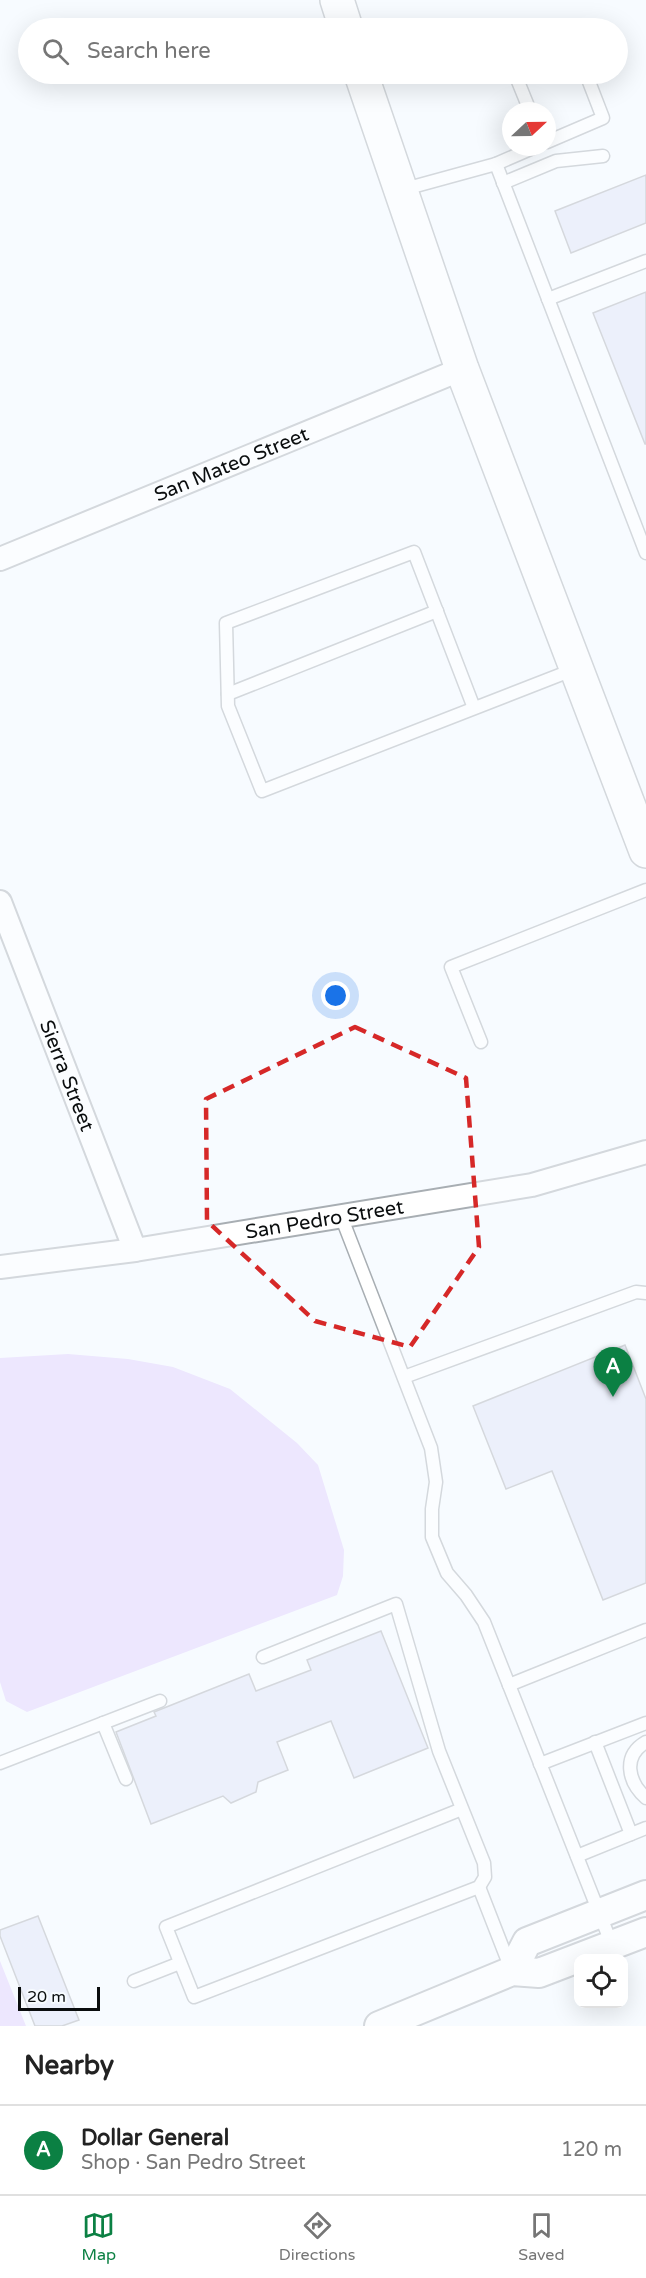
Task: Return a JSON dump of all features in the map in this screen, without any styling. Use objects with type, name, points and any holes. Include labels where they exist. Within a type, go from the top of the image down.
[{"type":"main road","points":[[337,0],[343,18]]},
{"type":"main road","points":[[364,84],[462,369],[576,669],[631,799],[646,851]]},
{"type":"street","name":"San Mateo Street","points":[[0,559],[462,369]]},
{"type":"street","name":"Sierra Street","points":[[0,902],[135,1250]]},
{"type":"street","name":"San Pedro Street","points":[[0,1267],[135,1250],[532,1185],[646,1152]]},
{"type":"street","points":[[512,1971],[527,1942],[646,1895]]},
{"type":"street","points":[[380,2026],[512,1971],[539,1973],[646,1932]]},
{"type":"lane","points":[[519,84],[526,102]]},
{"type":"lane","points":[[556,138],[603,118],[590,84]]},
{"type":"lane","points":[[400,190],[496,164],[514,156]]},
{"type":"lane","points":[[503,183],[556,161],[603,156]]},
{"type":"lane","points":[[496,164],[646,553]]},
{"type":"lane","points":[[548,299],[646,261]]},
{"type":"lane","points":[[474,708],[414,552],[226,623],[228,706],[262,791],[576,669]]},
{"type":"lane","points":[[228,694],[437,611]]},
{"type":"lane","points":[[481,1042],[451,967],[646,890]]},
{"type":"lane","points":[[341,1216],[431,1448],[436,1482],[432,1509],[432,1537],[447,1573],[466,1595],[484,1622],[612,1945]]},
{"type":"lane","points":[[404,1377],[636,1292],[646,1293]]},
{"type":"lane","points":[[264,1657],[396,1604],[439,1750],[484,1863],[485,1877],[479,1887],[194,1997],[166,1927],[462,1809]]},
{"type":"lane","points":[[509,1685],[646,1630]]},
{"type":"lane","points":[[0,1763],[160,1701]]},
{"type":"lane","points":[[103,1723],[126,1779]]},
{"type":"lane","points":[[540,1764],[646,1723]]},
{"type":"lane","points":[[595,1742],[631,1834]]},
{"type":"lane","points":[[646,1742],[639,1746],[632,1756],[629,1767],[638,1791],[646,1798]]},
{"type":"lane","points":[[577,1856],[646,1828]]},
{"type":"lane","points":[[479,1887],[512,1971]]},
{"type":"lane","points":[[134,1981],[180,1963]]},
{"type":"highlighted area","points":[[355,1027],[466,1078],[479,1247],[410,1347],[315,1321],[207,1221],[206,1099]]},
{"type":"shaded area","points":[[68,1354],[128,1359],[173,1367],[230,1389],[297,1443],[318,1465],[344,1550],[343,1576],[337,1595],[27,1712],[6,1701],[0,1682],[0,1358]]},
{"type":"shaded area","points":[[0,1961],[26,2026],[0,2026]]},
{"type":"building","points":[[646,175],[646,223],[571,253],[555,211]]},
{"type":"building","points":[[646,292],[646,444],[645,444],[593,313]]},
{"type":"building","points":[[625,1345],[646,1399],[646,1583],[603,1600],[552,1471],[506,1489],[473,1406]]},
{"type":"building","points":[[381,1631],[428,1748],[354,1778],[331,1721],[277,1742],[288,1770],[258,1782],[256,1792],[231,1803],[223,1796],[151,1824],[116,1732],[156,1716],[154,1712],[249,1674],[256,1691],[311,1670],[307,1660]]},
{"type":"building","points":[[38,1916],[79,2020],[62,2026],[35,2026],[0,1936],[0,1930]]},
{"type":"place","name":"Dollar General","points":[[613,1397]]}]
